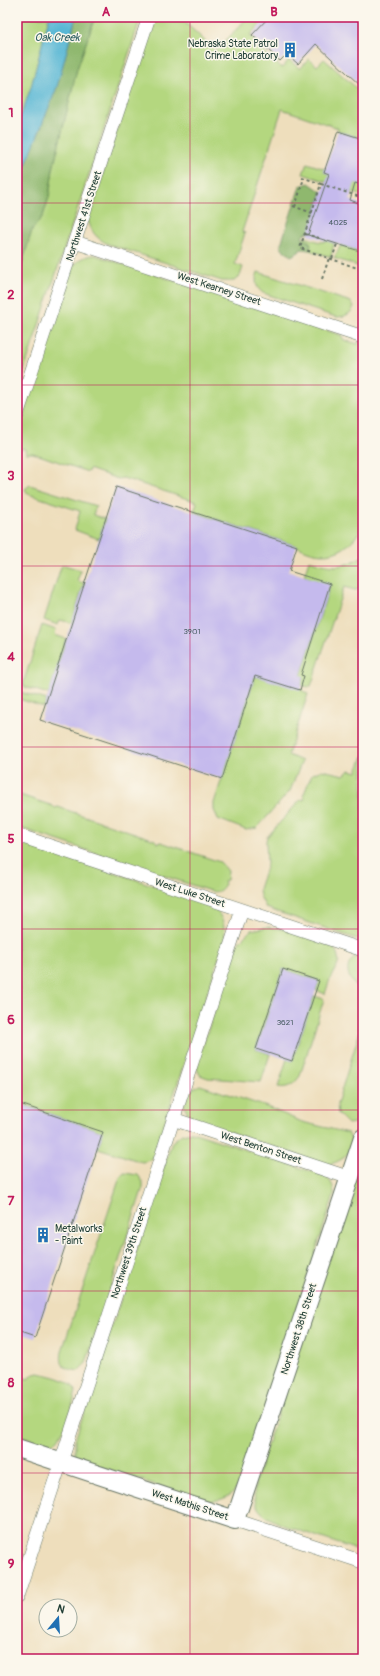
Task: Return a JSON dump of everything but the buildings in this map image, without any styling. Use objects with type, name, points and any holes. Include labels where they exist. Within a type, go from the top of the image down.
[{"type":"street","name":"Northwest 41st Street","points":[[17,415],[150,17]]},
{"type":"street","name":"West Kearney Street","points":[[75,242],[363,337]]},
{"type":"street","name":"West Luke Street","points":[[17,835],[363,950]]},
{"type":"street","name":"Northwest 39th Street","points":[[17,1596],[242,910]]},
{"type":"street","name":"West Benton Street","points":[[173,1119],[350,1178]]},
{"type":"street","name":"Northwest 38th Street","points":[[235,1520],[363,1138]]},
{"type":"street","name":"West Mathis Street","points":[[17,1448],[363,1562]]},
{"type":"path","points":[[316,212],[294,207],[303,178],[363,198],[359,210]]},
{"type":"path","points":[[321,184],[300,248],[363,270]]},
{"type":"path","points":[[305,234],[319,238]]},
{"type":"path","points":[[322,279],[337,244]]},
{"type":"green space","points":[[17,17],[49,17],[31,87],[17,127]]},
{"type":"green space","points":[[76,17],[95,17],[77,69],[53,169],[49,197],[43,216],[32,230],[17,281],[17,197],[23,172],[57,87]]},
{"type":"green space","points":[[95,17],[141,17],[17,391],[17,281],[32,230],[43,216],[49,197],[53,169],[77,69]]},
{"type":"green space","points":[[154,17],[179,17],[216,51],[248,17],[267,17],[250,35],[259,44],[257,46],[282,68],[289,60],[300,69],[309,59],[317,66],[324,59],[363,94],[363,139],[338,131],[338,128],[282,109],[242,232],[245,233],[235,264],[243,267],[240,276],[234,281],[222,281],[108,244],[92,231],[89,224],[88,219]]},
{"type":"green space","points":[[307,163],[325,169],[324,172],[363,185],[363,196],[351,192],[352,190],[303,174]]},
{"type":"green space","points":[[309,183],[322,192],[310,231],[304,234],[302,238],[311,245],[309,250],[301,249],[299,252],[291,256],[281,248],[281,244],[300,186]]},
{"type":"green space","points":[[305,237],[320,242],[327,241],[334,243],[331,257],[309,250],[311,245],[310,242],[304,239]]},
{"type":"green space","points":[[341,245],[363,252],[363,268],[334,258]]},
{"type":"green space","points":[[95,255],[341,335],[344,340],[358,344],[359,341],[363,343],[363,525],[351,542],[335,552],[326,554],[307,551],[297,546],[194,512],[197,502],[123,478],[118,479],[89,469],[88,472],[33,453],[26,453],[25,449],[23,448],[20,450],[17,441],[17,430],[68,274],[79,260]]},
{"type":"green space","points":[[258,272],[351,302],[354,306],[351,312],[347,315],[336,317],[263,293],[256,284]]},
{"type":"green space","points":[[30,485],[96,506],[93,515],[105,519],[99,539],[75,530],[80,511],[28,494],[25,489]]},
{"type":"green space","points":[[363,556],[363,575],[359,589],[355,590],[344,587],[311,686],[301,685],[304,677],[301,675],[330,585],[304,576],[309,560],[324,565],[337,566],[349,563]]},
{"type":"green space","points":[[64,565],[81,570],[77,581],[84,583],[72,623],[60,620],[58,625],[44,620],[61,567]]},
{"type":"green space","points":[[42,625],[56,630],[55,635],[66,639],[49,694],[25,687],[23,684]]},
{"type":"green space","points":[[255,676],[300,689],[308,694],[288,755],[302,761],[290,791],[257,828],[246,830],[218,819],[214,810],[214,803]]},
{"type":"green space","points":[[20,692],[47,700],[44,707],[19,699]]},
{"type":"green space","points":[[363,756],[363,941],[266,908],[260,896],[259,889],[267,864],[267,837],[301,799],[304,800],[305,798],[303,796],[312,774],[322,770],[344,775],[350,770],[357,772]]},
{"type":"green space","points":[[17,794],[55,808],[58,807],[155,840],[157,843],[161,842],[220,862],[228,871],[227,880],[224,881],[225,884],[217,892],[210,891],[17,827]]},
{"type":"green space","points":[[17,840],[212,905],[222,920],[225,939],[153,1158],[148,1161],[142,1162],[98,1148],[103,1132],[17,1103]]},
{"type":"green space","points":[[268,927],[289,930],[333,947],[337,953],[339,962],[330,979],[325,994],[316,990],[319,981],[283,969],[256,1049],[270,1054],[261,1082],[208,1078],[200,1075],[197,1069],[197,1062],[238,943],[251,930]]},
{"type":"green space","points":[[356,957],[363,957],[363,990],[354,984],[349,975],[349,965]]},
{"type":"green space","points":[[314,996],[324,999],[300,1076],[291,1085],[278,1087],[287,1059],[292,1061]]},
{"type":"green space","points":[[363,1022],[363,1109],[359,1122],[348,1124],[338,1114],[337,1104]]},
{"type":"green space","points":[[200,1085],[267,1107],[302,1122],[348,1133],[351,1139],[350,1150],[343,1158],[332,1164],[326,1165],[195,1120],[189,1115],[184,1105],[189,1090]]},
{"type":"green space","points":[[192,1132],[325,1176],[332,1184],[334,1192],[240,1484],[232,1493],[219,1500],[202,1500],[80,1460],[75,1456],[75,1440],[172,1142],[182,1134]]},
{"type":"green space","points":[[363,1152],[363,1552],[274,1521],[262,1513],[258,1508],[255,1497],[255,1489],[256,1479]]},
{"type":"green space","points":[[124,1173],[138,1175],[143,1182],[143,1187],[86,1363],[78,1371],[73,1370],[64,1366],[62,1363],[62,1351],[120,1177]]},
{"type":"green space","points":[[39,1373],[65,1381],[76,1391],[62,1434],[50,1445],[43,1446],[37,1444],[29,1438],[17,1436],[17,1375],[28,1379],[34,1374]]},
{"type":"water","name":"Oak Creek","points":[[49,17],[76,17],[57,87],[23,172],[17,197],[17,127],[31,87]]},
{"type":"place","name":"Nebraska State Patrol Crime Laboratory","points":[[290,50]]},
{"type":"place","name":"Metalworks - Paint","points":[[43,1235]]}]
